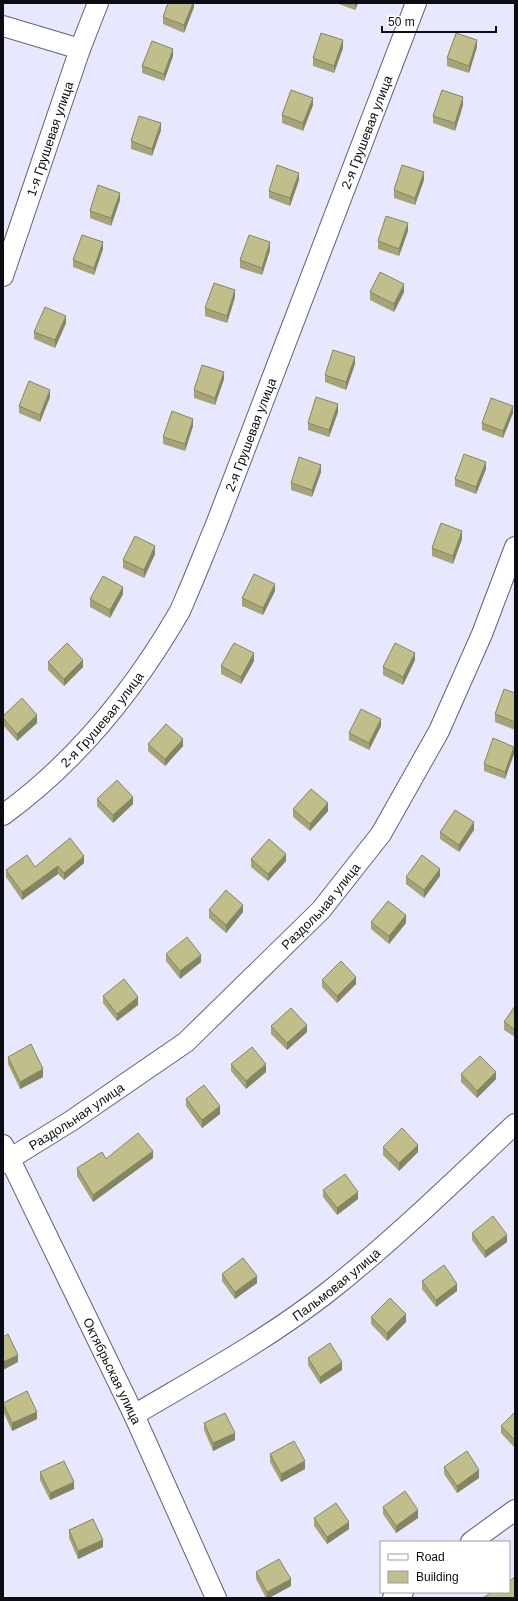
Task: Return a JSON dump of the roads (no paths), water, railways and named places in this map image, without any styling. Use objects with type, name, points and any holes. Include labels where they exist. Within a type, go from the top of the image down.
[{"type":"street","name":"1-я Грушевая улица","points":[[3,276],[80,49],[98,3]]},
{"type":"street","name":"2-я Грушевая улица","points":[[3,816],[25,799],[80,747],[118,703],[151,658],[180,609],[215,527],[416,3]]},
{"type":"street","points":[[3,26],[80,49]]},
{"type":"street","name":"Раздольная улица","points":[[5,1156],[71,1121],[186,1042],[321,910],[381,834],[439,731],[482,634],[515,547]]},
{"type":"street","name":"Пальмовая улица","points":[[134,1415],[244,1351],[327,1292],[417,1217],[515,1124]]},
{"type":"street","name":"Октябрьская улица","points":[[5,1156],[134,1415],[216,1598]]},
{"type":"street","points":[[473,1541],[515,1510]]}]
